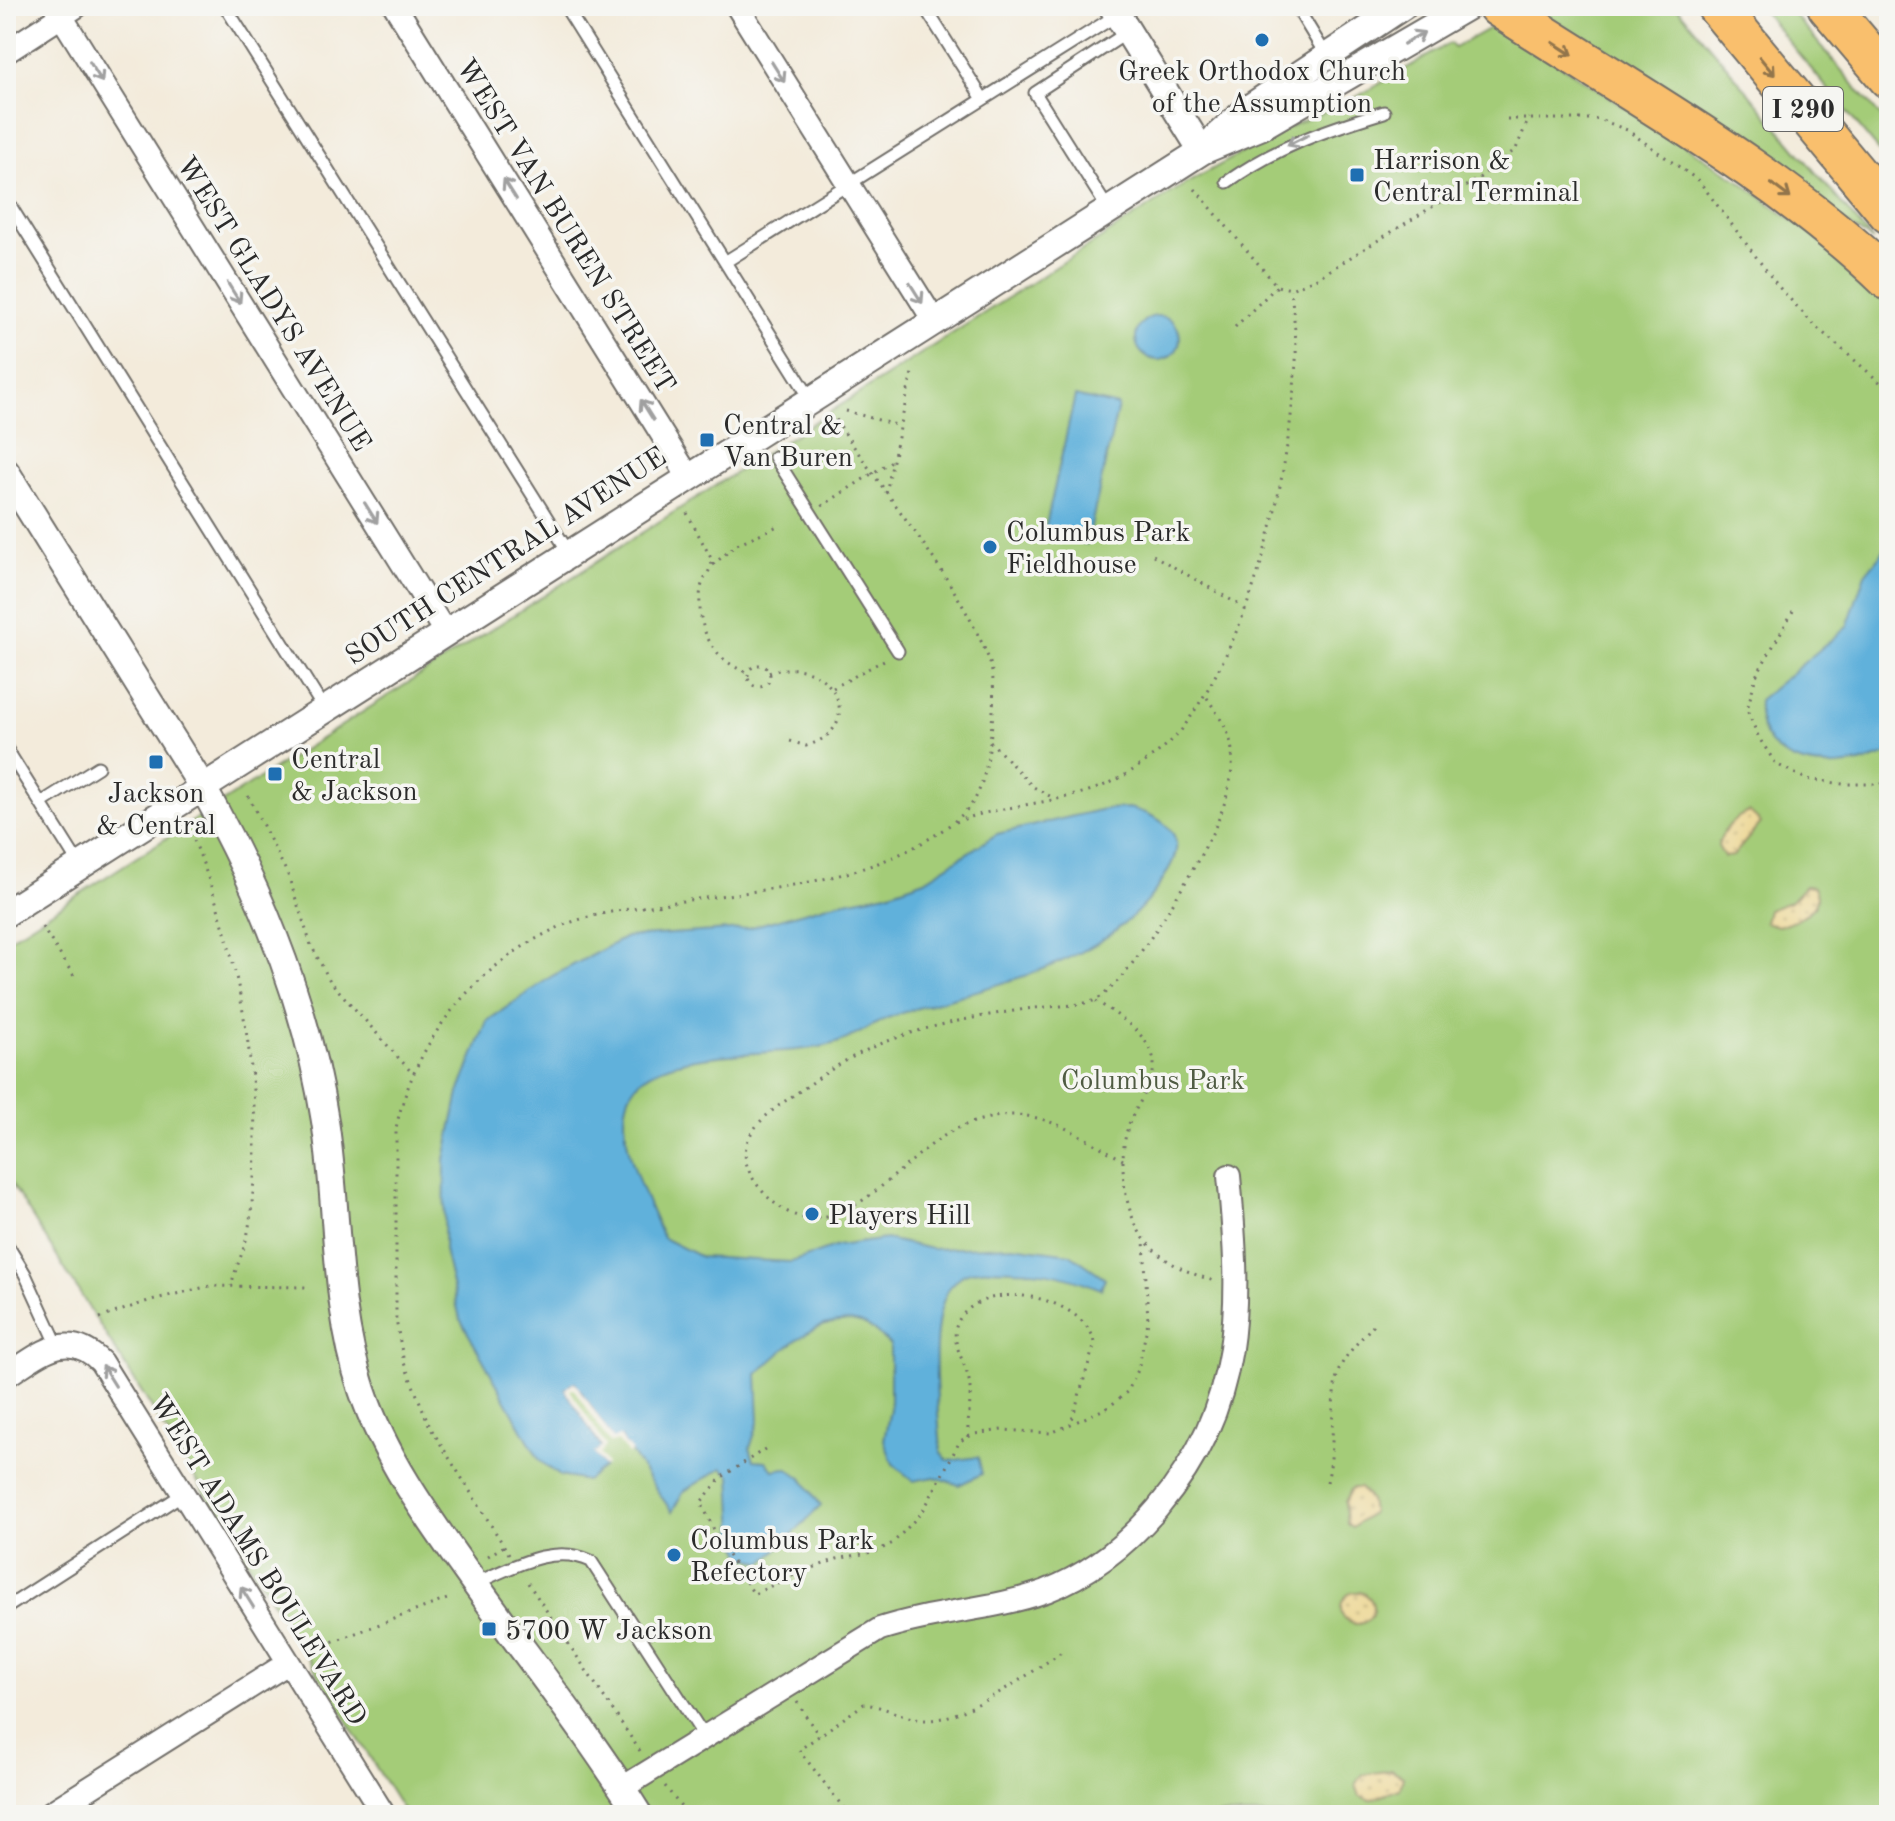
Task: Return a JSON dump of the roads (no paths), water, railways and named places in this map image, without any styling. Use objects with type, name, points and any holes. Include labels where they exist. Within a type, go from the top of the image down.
[{"type":"highway","points":[[1498,6],[1772,184],[1863,255],[1889,280]]},
{"type":"highway","name":"I 290","points":[[1717,6],[1889,213]]},
{"type":"highway","name":"I 290","points":[[1828,6],[1889,78]]},
{"type":"street","name":"WEST VAN BUREN STREET","points":[[395,6],[688,476]]},
{"type":"street","points":[[737,6],[933,319]]},
{"type":"street","name":"SOUTH CENTRAL AVENUE","points":[[1202,151],[1249,108],[1403,6]]},
{"type":"street","name":"SOUTH CENTRAL AVENUE","points":[[6,913],[1108,209],[1202,151],[1260,127],[1468,6]]},
{"type":"street","points":[[6,52],[64,9]]},
{"type":"street","name":"WEST GLADYS AVENUE","points":[[64,9],[445,632]]},
{"type":"street","points":[[1119,18],[1202,151]]},
{"type":"street","points":[[6,472],[203,788],[251,882],[303,1018],[325,1122],[343,1312],[363,1393],[400,1473],[639,1815]]},
{"type":"street","points":[[622,1788],[880,1629],[915,1617],[1000,1603],[1047,1590],[1090,1568],[1121,1546],[1171,1492],[1202,1447],[1219,1404],[1230,1357],[1236,1289],[1229,1176]]},
{"type":"street","points":[[6,1376],[66,1345]]},
{"type":"street","name":"WEST ADAMS BOULEVARD","points":[[66,1345],[88,1349],[101,1362],[384,1815]]},
{"type":"street","points":[[47,1815],[288,1663]]},
{"type":"lane","points":[[225,6],[569,553]]},
{"type":"lane","points":[[565,6],[810,398]]},
{"type":"lane","points":[[924,6],[983,99]]},
{"type":"lane","points":[[1296,6],[1328,57]]},
{"type":"lane","points":[[725,262],[983,99],[1119,18]]},
{"type":"lane","points":[[1108,209],[1035,93],[1119,18]]},
{"type":"lane","points":[[1227,182],[1253,164],[1310,134],[1384,112]]},
{"type":"lane","points":[[6,199],[325,709]]},
{"type":"lane","points":[[775,457],[898,651]]},
{"type":"lane","points":[[6,748],[80,866]]},
{"type":"lane","points":[[41,803],[98,767]]},
{"type":"lane","points":[[6,1243],[66,1345]]},
{"type":"lane","points":[[6,1608],[183,1494]]},
{"type":"lane","points":[[475,1583],[549,1554],[566,1552],[591,1561],[704,1736]]},
{"type":"water","points":[[1158,316],[1174,322],[1180,338],[1174,354],[1158,360],[1142,354],[1136,338],[1142,322]]},
{"type":"water","points":[[1075,396],[1118,406],[1087,544],[1044,534]]},
{"type":"water","points":[[1889,544],[1889,753],[1848,765],[1825,766],[1785,756],[1770,743],[1761,725],[1759,700],[1847,627],[1865,574]]},
{"type":"water","points":[[1129,808],[1167,826],[1176,841],[1176,851],[1149,899],[1120,927],[1087,949],[1010,981],[890,1017],[836,1043],[790,1051],[708,1057],[660,1069],[641,1080],[630,1095],[625,1113],[631,1158],[663,1238],[701,1257],[791,1262],[837,1246],[886,1239],[932,1249],[1013,1246],[1070,1254],[1105,1278],[1101,1289],[1047,1273],[984,1270],[958,1278],[947,1292],[940,1311],[936,1360],[941,1452],[948,1461],[978,1457],[982,1474],[959,1485],[935,1477],[913,1481],[893,1464],[884,1440],[890,1409],[890,1345],[864,1324],[845,1322],[816,1328],[803,1335],[757,1374],[759,1420],[750,1448],[754,1460],[766,1461],[773,1470],[786,1468],[801,1477],[821,1506],[763,1563],[743,1556],[734,1538],[731,1475],[722,1468],[683,1492],[672,1512],[620,1437],[613,1440],[575,1382],[565,1389],[602,1448],[595,1453],[604,1467],[586,1481],[560,1476],[540,1461],[460,1319],[444,1250],[445,1159],[459,1093],[487,1021],[552,976],[626,937],[744,929],[835,903],[887,893],[925,880],[997,834],[1104,809]]},
{"type":"place","name":"Greek Orthodox Church of the Assumption","points":[[1262,40]]},
{"type":"place","name":"Harrison & Central Terminal","points":[[1357,175]]},
{"type":"place","name":"Central & Van Buren","points":[[707,440]]},
{"type":"place","name":"Columbus Park Fieldhouse","points":[[990,547]]},
{"type":"place","name":"Jackson & Central","points":[[156,762]]},
{"type":"place","name":"Central & Jackson","points":[[275,774]]},
{"type":"place","name":"Players Hill","points":[[812,1214]]},
{"type":"place","name":"Columbus Park Refectory","points":[[674,1555]]},
{"type":"place","name":"5700 W Jackson","points":[[489,1629]]},
{"type":"park label","name":"Columbus Park","points":[[1153,1079]]}]
